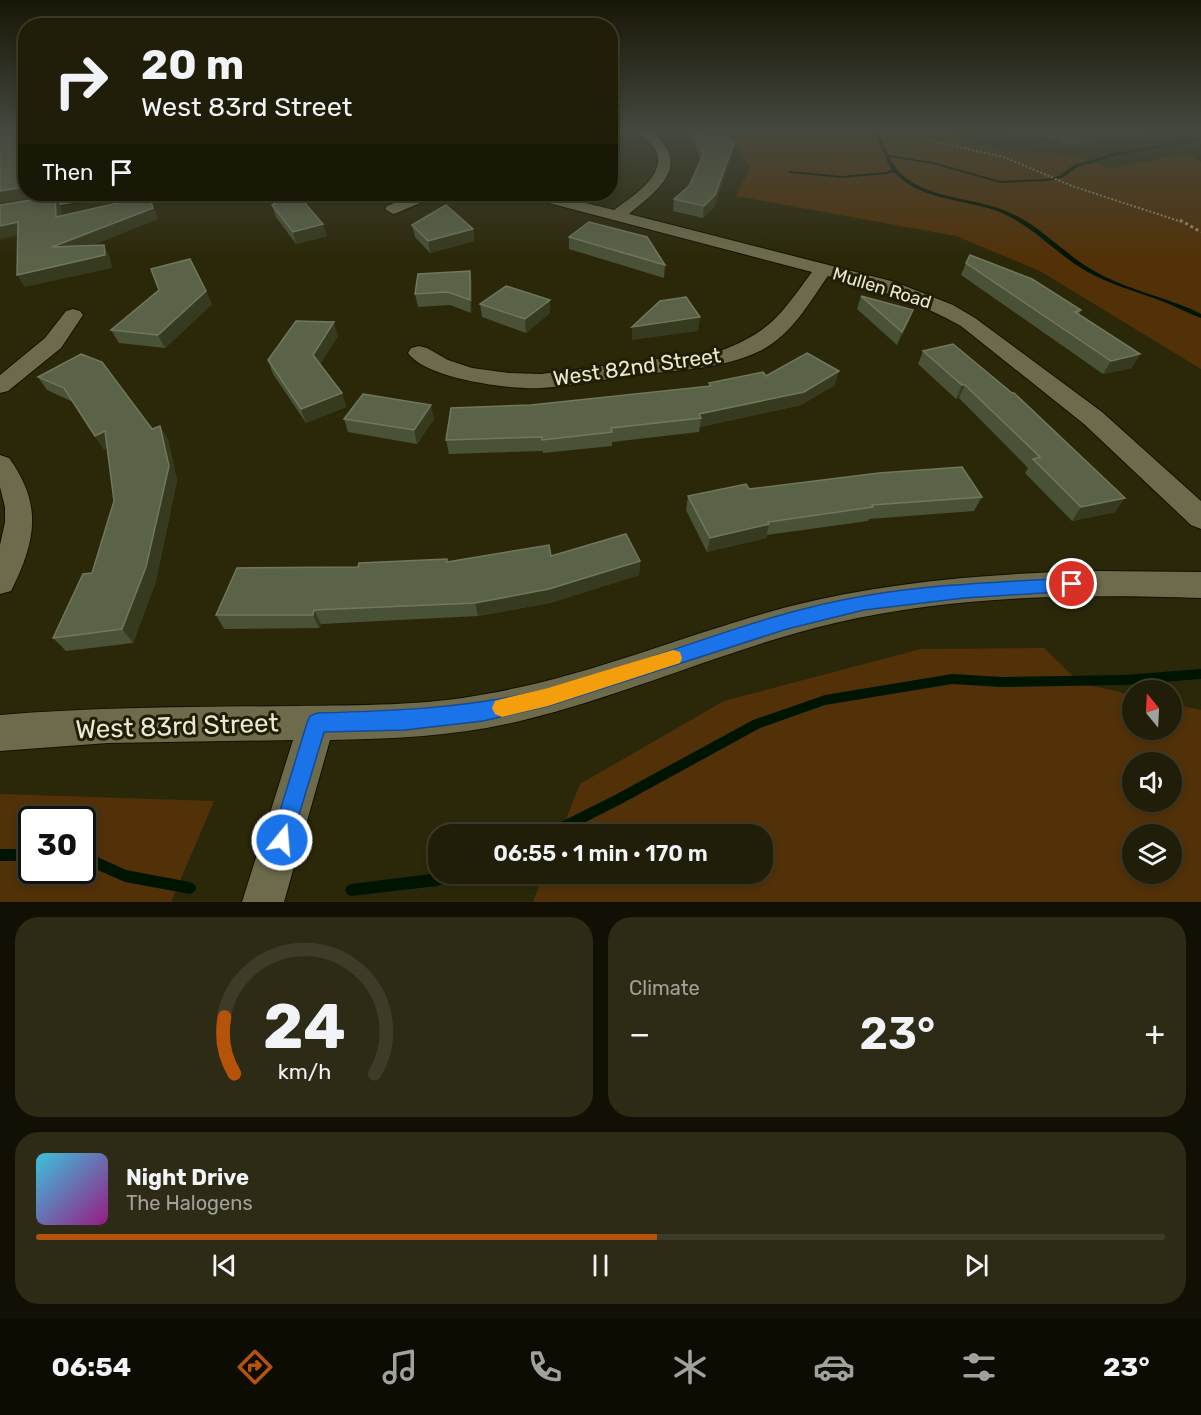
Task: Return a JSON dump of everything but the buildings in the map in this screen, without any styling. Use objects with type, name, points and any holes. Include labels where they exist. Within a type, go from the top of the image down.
[{"type":"street","points":[[618,215],[653,186],[662,172]]},
{"type":"street","points":[[0,210],[56,201]]},
{"type":"street","points":[[393,209],[412,201]]},
{"type":"street","name":"Mullen Road","points":[[561,201],[913,294],[968,322],[1093,418],[1201,518]]},
{"type":"street","name":"West 82nd Street","points":[[419,353],[440,365],[470,374],[520,381],[541,381],[724,357],[753,346],[773,334],[784,323],[823,270]]},
{"type":"street","points":[[0,386],[40,356],[52,344],[73,315]]},
{"type":"street","points":[[0,464],[9,475],[15,488],[20,516],[18,535],[10,562],[0,582]]},
{"type":"street","name":"West 83rd Street","points":[[0,733],[203,724],[405,720],[483,712],[548,697],[787,622],[864,603],[964,591],[1072,584],[1201,585]]},
{"type":"street","points":[[263,902],[317,723]]},
{"type":"path","points":[[1042,172],[1064,182],[1176,218],[1201,232]]},
{"type":"shaded area","points":[[748,172],[1201,172],[1201,369],[1040,271],[956,236],[736,196]]},
{"type":"shaded area","points":[[1044,648],[1080,683],[1122,693],[1122,740],[1182,740],[1182,706],[1201,710],[1201,902],[533,902],[540,884],[773,884],[773,824],[564,824],[580,784],[724,701],[921,649]]},
{"type":"shaded area","points":[[0,794],[214,801],[171,902],[0,902]]},
{"type":"waterway","points":[[791,172],[843,177],[890,172]]},
{"type":"waterway","points":[[896,172],[913,185],[925,190],[992,207],[1018,218],[1074,261],[1099,276],[1201,316]]},
{"type":"waterway","points":[[965,172],[1000,182],[1047,180],[1060,177],[1067,172]]},
{"type":"waterway","points":[[569,824],[757,724],[825,700],[952,679],[1002,682],[1124,680],[1201,674]]},
{"type":"waterway","points":[[0,855],[18,855]]},
{"type":"waterway","points":[[96,863],[125,876],[190,888]]},
{"type":"waterway","points":[[351,890],[428,881]]},
{"type":"slow traffic","points":[[502,708],[548,697],[673,658]]},
{"type":"route","points":[[282,840],[317,723],[405,720],[483,712],[548,697],[787,622],[864,603],[964,591],[1072,584]]}]
